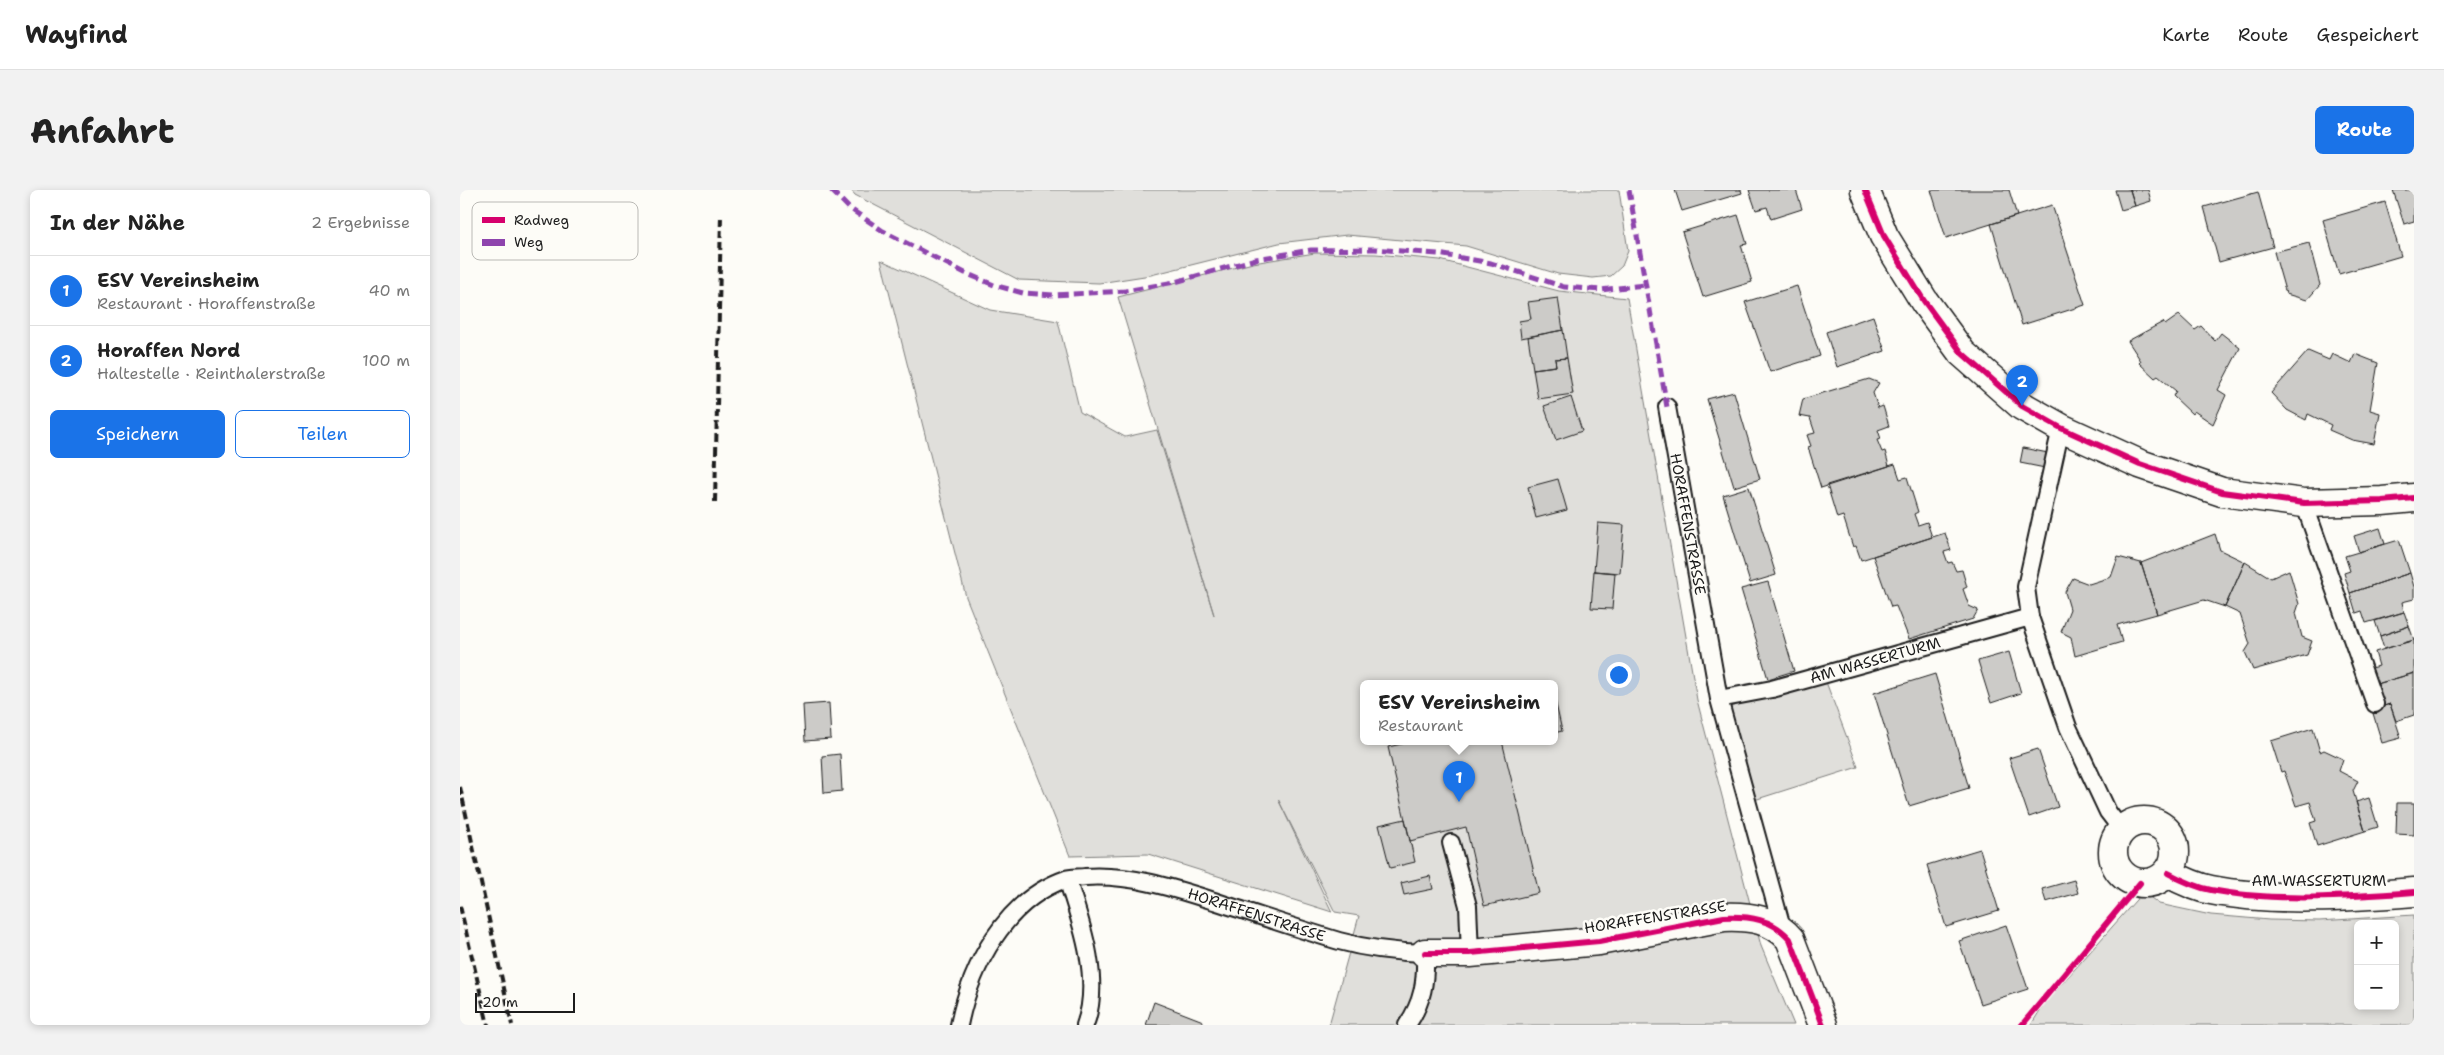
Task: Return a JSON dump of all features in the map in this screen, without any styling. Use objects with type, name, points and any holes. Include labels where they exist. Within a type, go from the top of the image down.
[{"type":"street","points":[[1865,190],[1884,236],[1924,301],[1962,353],[2022,406],[2061,428],[2140,464],[2222,492],[2304,503],[2382,501],[2414,498]]},
{"type":"street","points":[[2135,821],[2153,821],[2168,830],[2175,846],[2174,861],[2168,873],[2155,882],[2140,883],[2120,872],[2112,857],[2114,841],[2121,829],[2135,821]]},
{"type":"street","name":"AM WASSERTURM","points":[[2168,873],[2187,883],[2210,890],[2279,897],[2380,895],[2414,892]]},
{"type":"street","name":"HORAFFENSTRASSE","points":[[1425,953],[1470,953],[1599,940],[1724,917],[1742,916],[1758,919],[1783,931],[1790,939],[1823,1025]]},
{"type":"lane","name":"HORAFFENSTRASSE","points":[[1667,407],[1719,699],[1783,931]]},
{"type":"lane","points":[[2061,428],[2026,587],[2030,617],[2068,727],[2108,812],[2121,829]]},
{"type":"lane","points":[[2304,503],[2375,704]]},
{"type":"lane","name":"AM WASSERTURM","points":[[1719,699],[1772,688],[2030,617]]},
{"type":"lane","points":[[1452,843],[1468,906],[1470,953]]},
{"type":"lane","name":"HORAFFENSTRASSE","points":[[959,1025],[965,998],[989,944],[1010,917],[1036,895],[1067,879],[1101,876],[1154,881],[1341,941],[1383,951],[1425,953]]},
{"type":"lane","points":[[1067,879],[1081,922],[1091,969],[1088,1015],[1084,1025]]},
{"type":"lane","points":[[1407,1025],[1422,1000],[1426,979],[1425,953]]},
{"type":"lane","name":"HORAFFENSTRASSE","points":[[965,998],[967,1025]]},
{"type":"shaded area","points":[[851,190],[1619,190],[1628,251],[1622,266],[1611,276],[1593,278],[1558,274],[1466,246],[1347,235],[1279,243],[1151,275],[1099,283],[1019,280],[855,195]]},
{"type":"shaded area","points":[[1315,253],[1376,254],[1440,260],[1559,291],[1627,298],[1697,700],[1761,946],[1794,1025],[1329,1025],[1359,916],[1335,912],[1278,799],[1332,912],[1148,854],[1070,856],[966,597],[881,260],[990,310],[1058,321],[1080,412],[1125,437],[1157,430],[1214,615],[1118,297],[1253,263]]},
{"type":"shaded area","points":[[1823,674],[1858,767],[1748,802],[1719,699]]},
{"type":"shaded area","points":[[2143,892],[2159,904],[2211,915],[2269,920],[2319,921],[2414,915],[2414,1025],[2031,1025],[2044,1004]]},
{"type":"building","points":[[1675,190],[1741,190],[1742,193],[1682,211]]},
{"type":"building","points":[[1749,190],[1796,190],[1802,209],[1771,219],[1767,207],[1756,210]]},
{"type":"building","points":[[1931,190],[2009,190],[2017,216],[1946,238]]},
{"type":"building","points":[[2115,190],[2130,190],[2135,206],[2121,210]]},
{"type":"building","points":[[2130,190],[2148,190],[2151,201],[2135,206]]},
{"type":"building","points":[[2393,190],[2414,190],[2414,221],[2404,224]]},
{"type":"building","points":[[2258,192],[2273,247],[2219,262],[2204,207]]},
{"type":"building","points":[[2385,202],[2401,256],[2339,274],[2323,220]]},
{"type":"building","points":[[2052,205],[2085,305],[2022,325],[1991,224]]},
{"type":"building","points":[[1738,215],[1747,244],[1741,245],[1752,282],[1703,297],[1682,232]]},
{"type":"building","points":[[2309,243],[2320,285],[2307,300],[2286,294],[2274,252]]},
{"type":"building","points":[[1797,286],[1820,356],[1770,372],[1745,302]]},
{"type":"building","points":[[1558,298],[1563,330],[1521,338],[1519,321],[1531,319],[1528,302]]},
{"type":"building","points":[[2179,315],[2195,330],[2201,326],[2215,341],[2221,333],[2240,348],[2218,390],[2226,395],[2213,424],[2194,411],[2192,414],[2173,396],[2176,391],[2158,376],[2155,378],[2139,363],[2141,361],[2128,341],[2163,322],[2165,325]]},
{"type":"building","points":[[1873,316],[1885,351],[1837,367],[1826,332]]},
{"type":"building","points":[[1563,330],[1567,358],[1555,359],[1556,366],[1533,369],[1528,337]]},
{"type":"building","points":[[2308,351],[2329,360],[2332,354],[2351,363],[2355,354],[2378,363],[2370,410],[2380,413],[2374,444],[2352,440],[2329,430],[2331,425],[2308,414],[2306,420],[2287,410],[2271,393]]},
{"type":"building","points":[[1567,358],[1573,394],[1538,399],[1533,369],[1556,366],[1555,359]]},
{"type":"building","points":[[1869,379],[1879,383],[1873,393],[1878,408],[1883,406],[1889,426],[1878,430],[1881,439],[1877,440],[1882,452],[1885,451],[1889,466],[1821,488],[1808,447],[1811,446],[1807,435],[1815,433],[1810,418],[1799,416],[1803,399]]},
{"type":"building","points":[[1734,392],[1760,479],[1734,487],[1707,399]]},
{"type":"building","points":[[1571,397],[1582,431],[1556,440],[1544,406]]},
{"type":"building","points":[[2023,448],[2048,453],[2045,468],[2020,463]]},
{"type":"building","points":[[1895,464],[1900,479],[1907,477],[1918,512],[1914,514],[1918,525],[1927,522],[1932,537],[1861,560],[1856,546],[1853,547],[1843,516],[1837,518],[1827,485]]},
{"type":"building","points":[[1558,479],[1567,510],[1536,518],[1528,487]]},
{"type":"building","points":[[1749,487],[1776,575],[1750,583],[1723,495]]},
{"type":"building","points":[[1598,523],[1624,525],[1620,573],[1594,571]]},
{"type":"building","points":[[2380,528],[2385,544],[2359,552],[2354,536]]},
{"type":"building","points":[[1945,533],[1951,550],[1944,552],[1948,563],[1952,562],[1956,571],[1962,570],[1967,587],[1963,589],[1969,606],[1978,610],[1973,619],[1909,639],[1896,606],[1891,607],[1873,556]]},
{"type":"building","points":[[2215,534],[2220,550],[2245,562],[2225,607],[2204,600],[2157,614],[2141,563]]},
{"type":"building","points":[[2399,540],[2410,573],[2350,593],[2344,573],[2350,571],[2345,556]]},
{"type":"building","points":[[2118,557],[2141,563],[2157,614],[2117,625],[2122,642],[2075,656],[2071,637],[2061,632],[2070,609],[2065,592],[2073,578],[2089,584],[2111,577]]},
{"type":"building","points":[[2245,562],[2271,578],[2289,570],[2299,604],[2296,613],[2302,637],[2312,641],[2307,655],[2253,670],[2245,652],[2250,644],[2240,614],[2225,607]]},
{"type":"building","points":[[1594,571],[1615,573],[1612,609],[1591,608]]},
{"type":"building","points":[[2410,573],[2414,587],[2414,599],[2402,602],[2404,612],[2366,623],[2362,611],[2356,613],[2350,593]]},
{"type":"building","points":[[1768,582],[1794,671],[1768,679],[1741,589]]},
{"type":"building","points":[[2404,612],[2409,626],[2380,636],[2375,621]]},
{"type":"building","points":[[2409,626],[2414,640],[2384,649],[2380,636]]},
{"type":"building","points":[[2414,640],[2414,673],[2377,684],[2372,668],[2379,666],[2375,652]]},
{"type":"building","points":[[2009,652],[2021,693],[1991,703],[1978,661]]},
{"type":"building","points":[[2414,673],[2414,715],[2396,721],[2390,704],[2384,706],[2377,684]]},
{"type":"building","points":[[1935,674],[1969,788],[1909,806],[1874,693]]},
{"type":"building","points":[[829,703],[831,739],[805,741],[803,705]]},
{"type":"building","points":[[2390,704],[2401,738],[2382,743],[2372,710]]},
{"type":"building","points":[[1558,713],[1562,731],[1558,732]]},
{"type":"building","points":[[2313,728],[2320,752],[2324,750],[2343,759],[2339,771],[2358,781],[2353,791],[2365,831],[2317,846],[2310,823],[2316,821],[2310,802],[2296,806],[2284,771],[2281,772],[2271,741]]},
{"type":"building","points":[[1397,745],[1503,745],[1539,893],[1484,906],[1466,827],[1410,841],[1388,747]]},
{"type":"building","points":[[2038,749],[2058,807],[2029,817],[2009,758]]},
{"type":"building","points":[[840,754],[842,791],[824,793],[822,756]]},
{"type":"building","points":[[2369,798],[2378,827],[2365,831],[2356,802]]},
{"type":"building","points":[[2397,803],[2414,803],[2414,835],[2396,834]]},
{"type":"building","points":[[1405,819],[1415,862],[1390,868],[1379,825]]},
{"type":"building","points":[[1980,849],[1999,911],[1946,927],[1927,865]]},
{"type":"building","points":[[1430,876],[1433,889],[1404,895],[1401,883]]},
{"type":"building","points":[[2074,880],[2078,893],[2046,902],[2042,889]]},
{"type":"building","points":[[2006,925],[2028,989],[1981,1004],[1959,941]]},
{"type":"building","points":[[1154,1002],[1203,1021],[1202,1025],[1146,1025]]},
{"type":"railway","points":[[715,502],[721,215]]},
{"type":"railway","points":[[460,787],[512,1025]]},
{"type":"railway","points":[[460,906],[488,1025]]},
{"type":"marked path","points":[[831,190],[849,208],[883,231],[965,273],[994,285],[1023,293],[1054,295],[1125,291],[1175,282],[1256,259],[1311,250],[1375,249],[1438,254],[1491,263],[1564,287],[1601,290],[1644,285]]},
{"type":"marked path","points":[[1629,190],[1667,407]]},
{"type":"cycle path","points":[[1865,190],[1884,236],[1924,301],[1962,353],[2022,406],[2061,428],[2140,464],[2222,492],[2304,503],[2382,501],[2414,498]]},
{"type":"cycle path","points":[[2168,873],[2205,889],[2260,896],[2338,897],[2414,892]]},
{"type":"cycle path","points":[[2022,1025],[2140,883]]},
{"type":"cycle path","points":[[1425,953],[1470,953],[1599,941],[1724,917],[1751,918],[1776,927],[1790,939],[1823,1025]]},
{"type":"place","name":"Horaffen Nord","points":[[2022,406]]},
{"type":"place","name":"ESV Vereinsheim","points":[[1459,802]]}]
